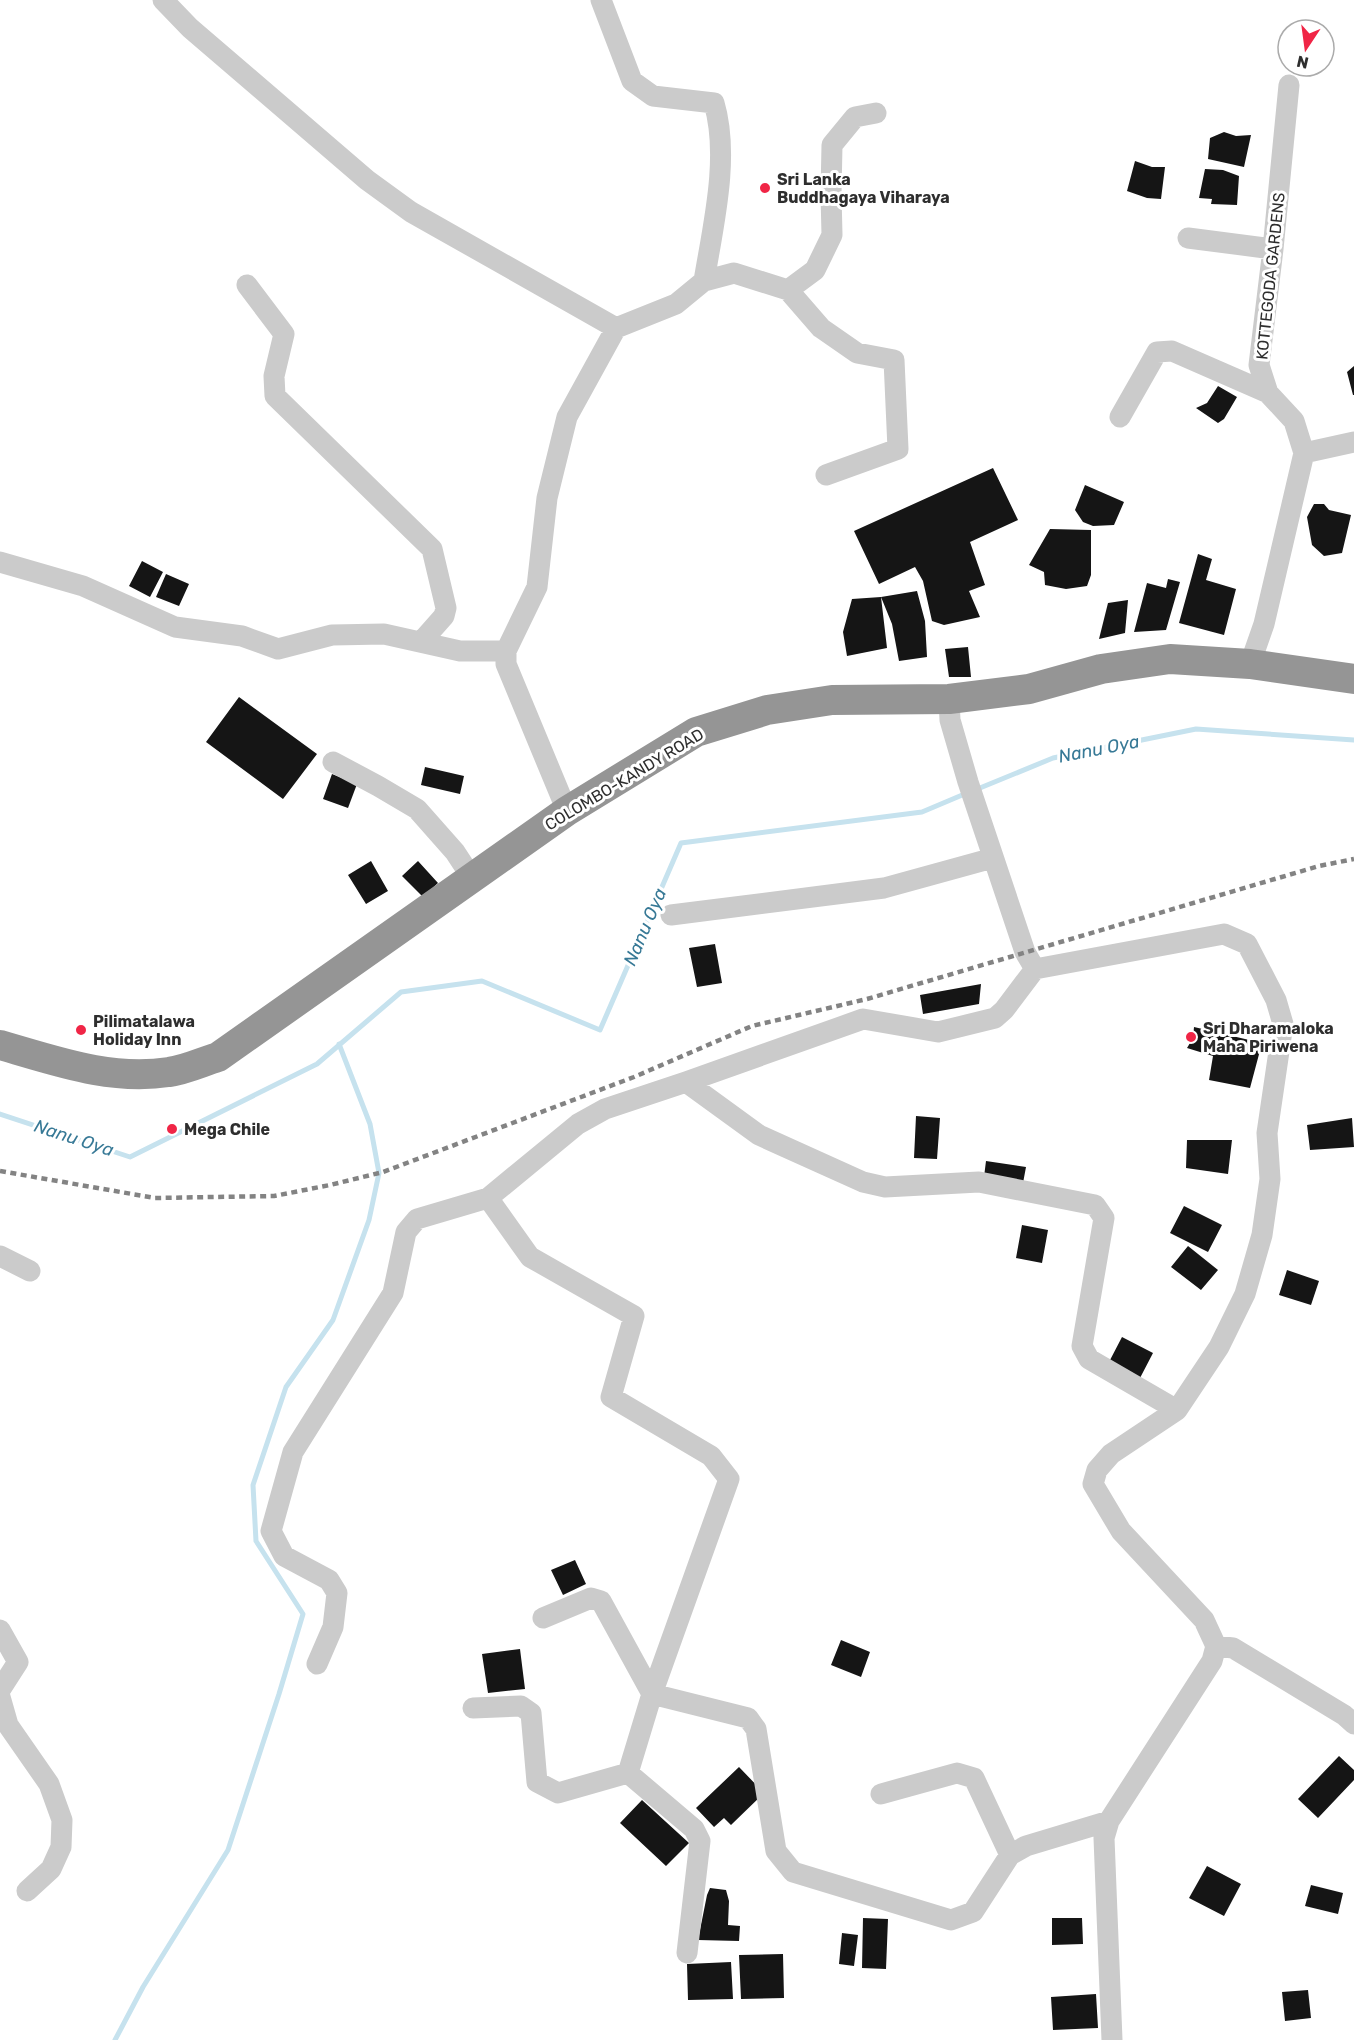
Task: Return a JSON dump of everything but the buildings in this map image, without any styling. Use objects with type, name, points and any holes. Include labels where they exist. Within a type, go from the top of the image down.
[{"type":"highway","name":"COLOMBO-KANDY ROAD","points":[[0,1045],[87,1070],[129,1075],[170,1072],[218,1057],[567,811],[696,732],[767,710],[832,700],[949,699],[1029,689],[1101,669],[1170,658],[1250,664],[1354,680]]},
{"type":"street","points":[[163,0],[190,28],[367,180],[411,212],[616,328]]},
{"type":"street","points":[[601,0],[632,81],[653,96],[714,103],[720,124],[718,200],[704,281]]},
{"type":"street","name":"KOTTEGODA GARDENS","points":[[1289,85],[1259,365],[1268,393],[1294,421],[1304,453]]},
{"type":"street","points":[[788,290],[815,270],[832,235],[832,146],[855,117],[876,112]]},
{"type":"street","points":[[1188,237],[1273,249]]},
{"type":"street","points":[[567,811],[506,664],[506,651],[537,587],[547,498],[567,417],[616,328],[676,303],[704,281],[734,273],[788,290],[821,328],[857,353],[894,360],[898,449],[826,475]]},
{"type":"street","points":[[247,285],[284,334],[274,376],[275,396],[432,549],[446,608],[444,616],[421,642]]},
{"type":"street","points":[[1120,417],[1157,352],[1172,351],[1268,393]]},
{"type":"street","points":[[1250,664],[1264,624],[1304,453],[1354,442]]},
{"type":"street","points":[[0,562],[82,586],[174,627],[242,636],[278,649],[332,635],[384,634],[460,651],[506,651]]},
{"type":"street","points":[[949,699],[950,720],[968,782],[1024,952],[1035,969]]},
{"type":"street","points":[[333,762],[417,809],[454,852],[472,878]]},
{"type":"street","points":[[671,915],[884,888],[993,858]]},
{"type":"street","points":[[317,1664],[333,1627],[337,1593],[329,1580],[284,1556],[271,1531],[293,1452],[393,1293],[406,1232],[417,1220],[488,1198],[578,1124],[605,1109],[863,1019],[938,1032],[995,1018],[1004,1010],[1035,969],[1224,934],[1247,944],[1276,1000],[1283,1024],[1267,1132],[1270,1179],[1262,1235],[1245,1294],[1219,1347],[1177,1410],[1112,1454],[1096,1470],[1093,1484],[1121,1531],[1204,1620],[1216,1647],[1212,1661],[1109,1821],[1104,1838],[1112,2040]]},
{"type":"street","points":[[686,1082],[759,1135],[863,1182],[885,1187],[979,1182],[1095,1205],[1104,1218],[1082,1346],[1089,1359],[1177,1410]]},
{"type":"street","points":[[488,1198],[530,1257],[633,1316],[611,1397],[711,1456],[729,1479],[652,1694],[628,1773]]},
{"type":"street","points":[[0,1256],[30,1271]]},
{"type":"street","points":[[543,1618],[591,1598],[601,1601],[652,1694],[748,1718],[756,1729],[776,1851],[793,1872],[951,1920],[973,1912],[1010,1855],[1026,1846],[1109,1821]]},
{"type":"street","points":[[0,1630],[18,1662],[0,1690]]},
{"type":"street","points":[[1216,1647],[1233,1648],[1344,1715],[1354,1724]]},
{"type":"street","points":[[0,1697],[8,1725],[49,1784],[62,1820],[61,1847],[51,1869],[27,1891]]},
{"type":"street","points":[[473,1708],[521,1706],[531,1713],[537,1782],[558,1793],[628,1773]]},
{"type":"street","points":[[628,1773],[694,1829],[700,1841],[687,1953]]},
{"type":"street","points":[[881,1794],[957,1773],[974,1778],[1010,1855]]},
{"type":"waterway","name":"Nanu Oya","points":[[975,790],[1053,758],[1196,729],[1354,740]]},
{"type":"waterway","name":"Nanu Oya","points":[[0,1114],[130,1157],[317,1064],[401,992],[482,981],[600,1030],[681,843],[922,812],[967,793]]},
{"type":"waterway","points":[[115,2040],[143,1987],[228,1850],[303,1614],[256,1541],[253,1485],[286,1387],[333,1320],[369,1220],[379,1173],[370,1124],[339,1044]]},
{"type":"railway","points":[[0,1171],[155,1198],[274,1196],[330,1185],[383,1172],[634,1077],[752,1026],[867,999],[1319,866],[1354,859]]},
{"type":"place","name":"Sri Lanka Buddhagaya Viharaya","points":[[765,188]]},
{"type":"place","name":"Pilimatalawa Holiday Inn","points":[[81,1030]]},
{"type":"place","name":"Sri Dharamaloka Maha Piriwena","points":[[1191,1037]]},
{"type":"place","name":"Mega Chile","points":[[172,1129]]}]
